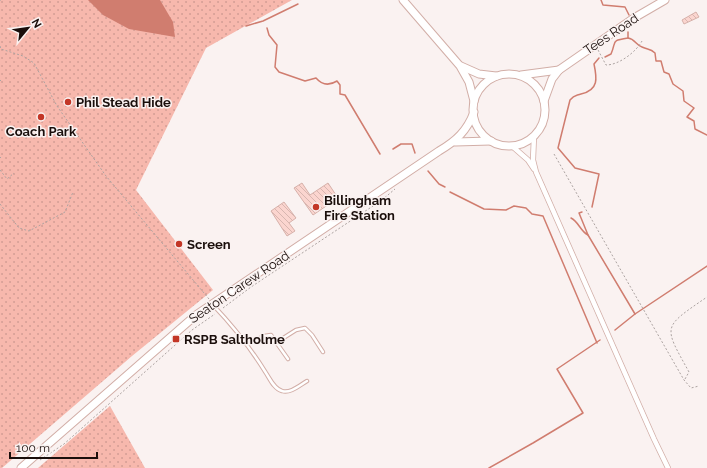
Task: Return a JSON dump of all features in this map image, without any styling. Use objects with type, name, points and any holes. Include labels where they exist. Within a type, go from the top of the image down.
[{"type":"main road","points":[[403,0],[460,66],[468,82],[479,129],[491,141]]},
{"type":"main road","name":"Tees Road","points":[[544,101],[552,79],[559,70],[634,18],[665,0]]},
{"type":"main road","points":[[455,142],[491,141],[505,146],[512,146],[520,144],[534,136],[544,120],[544,101],[538,87],[532,82],[519,75],[488,76],[460,66]]},
{"type":"main road","name":"Tees Road","points":[[519,75],[559,70]]},
{"type":"main road","points":[[474,104],[482,86],[499,76]]},
{"type":"main road","name":"Seaton Carew Road","points":[[21,468],[173,334],[212,303],[455,142],[465,131],[474,112]]},
{"type":"street","points":[[534,136],[533,154],[536,172]]},
{"type":"street","points":[[512,146],[528,160],[536,172],[668,468]]},
{"type":"lane","points":[[212,303],[248,344],[269,379],[281,391],[292,390],[306,381]]},
{"type":"lane","points":[[277,342],[296,330],[305,328],[312,335],[323,352]]},
{"type":"lane","points":[[248,344],[268,335],[273,336],[288,359]]},
{"type":"path","points":[[594,46],[606,65],[613,65],[638,49],[642,41]]},
{"type":"path","points":[[0,46],[1,49],[23,56],[34,63],[57,106],[106,176],[212,303]]},
{"type":"path","points":[[554,154],[684,380],[691,388],[699,386]]},
{"type":"path","points":[[0,170],[7,179],[14,173]]},
{"type":"path","points":[[224,307],[396,190],[391,183]]},
{"type":"path","points":[[0,204],[19,228],[29,231],[64,212],[74,192]]},
{"type":"path","points":[[684,380],[689,372],[672,342],[670,332],[672,324],[680,315],[707,297]]},
{"type":"path","points":[[40,460],[64,444],[192,330],[215,314]]},
{"type":"shaded area","points":[[0,0],[292,0],[206,48],[136,190],[213,290],[132,356],[2,468],[0,468]]},
{"type":"shaded area","points":[[88,0],[160,0],[173,22],[175,37],[129,29],[103,15]]},
{"type":"shaded area","points":[[110,406],[145,468],[38,468]]},
{"type":"building","points":[[696,12],[699,17],[684,24],[682,20]]},
{"type":"building","name":"Billingham Fire Station","points":[[302,183],[310,195],[328,183],[338,198],[313,215],[294,188]]},
{"type":"building","points":[[284,202],[296,218],[289,223],[295,231],[287,236],[271,211]]},
{"type":"waterway","points":[[601,0],[603,5],[625,7],[629,15]]},
{"type":"waterway","points":[[246,26],[263,21],[298,4]]},
{"type":"waterway","points":[[267,28],[269,35],[277,45],[275,67],[279,72],[305,81],[316,78],[321,82],[328,84],[337,81],[340,85],[340,94],[345,95],[380,154]]},
{"type":"waterway","points":[[605,57],[611,54],[616,41],[628,38],[628,32]]},
{"type":"waterway","points":[[628,38],[655,53],[656,61],[661,61],[664,72],[669,74],[673,84],[683,91],[684,101],[694,108],[687,117],[694,121],[695,129],[707,135]]},
{"type":"waterway","points":[[592,207],[599,174],[575,168],[558,148],[570,100],[575,96],[591,90],[594,86],[596,79],[594,64],[599,58]]},
{"type":"waterway","points":[[393,149],[401,144],[412,144],[415,153]]},
{"type":"waterway","points":[[428,171],[439,184],[445,187]]},
{"type":"waterway","points":[[450,192],[484,209],[506,210],[514,206],[526,208],[532,214],[543,216],[597,343]]},
{"type":"waterway","points":[[571,218],[588,235],[579,213],[582,212]]},
{"type":"waterway","points":[[588,235],[635,314]]},
{"type":"waterway","points":[[615,330],[635,314],[707,266]]},
{"type":"waterway","points":[[489,468],[583,413],[557,369],[600,340]]},
{"type":"place","name":"Phil Stead Hide","points":[[68,102]]},
{"type":"place","name":"Coach Park","points":[[41,117]]},
{"type":"place","name":"Billingham Fire Station","points":[[316,207]]},
{"type":"place","name":"Screen","points":[[179,244]]},
{"type":"place","name":"RSPB Saltholme","points":[[176,339]]}]
